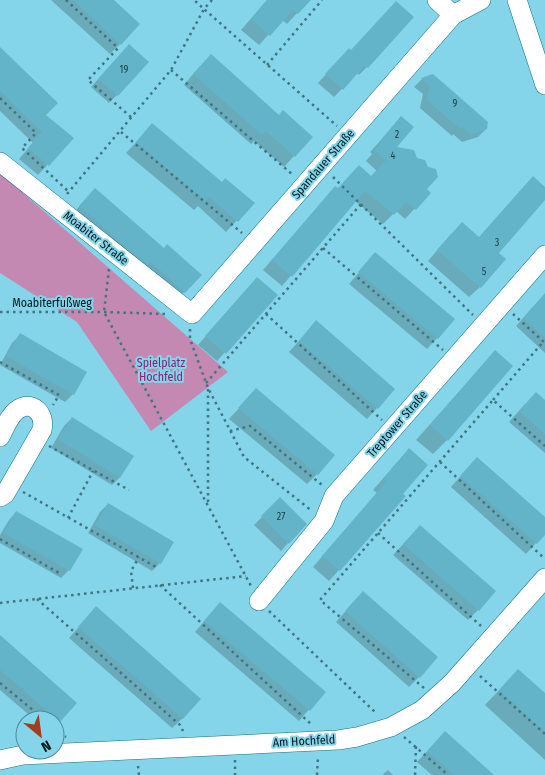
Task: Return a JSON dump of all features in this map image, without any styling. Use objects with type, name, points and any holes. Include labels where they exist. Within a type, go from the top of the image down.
[{"type":"street","points":[[436,0],[453,15],[481,0]]},
{"type":"street","points":[[517,0],[545,85]]},
{"type":"street","name":"Spandauer Straße","points":[[192,314],[453,15]]},
{"type":"street","name":"Moabiter Straße","points":[[0,162],[192,314]]},
{"type":"street","name":"Treptower Straße","points":[[259,601],[324,521],[334,496],[545,255]]},
{"type":"street","points":[[0,437],[15,411],[21,408],[36,409],[43,418],[42,430],[5,491]]},
{"type":"street","name":"Am Hochfeld","points":[[0,760],[23,755],[318,741],[357,737],[391,727],[414,715],[436,698],[545,578]]},
{"type":"path","points":[[66,0],[118,48],[88,80],[132,118]]},
{"type":"path","points":[[194,0],[348,136]]},
{"type":"path","points":[[56,207],[121,132],[171,70],[204,9],[212,0]]},
{"type":"path","points":[[267,65],[322,0]]},
{"type":"path","points":[[171,70],[305,185]]},
{"type":"path","points":[[0,98],[36,133],[22,148],[69,192]]},
{"type":"path","points":[[121,132],[254,243]]},
{"type":"path","points":[[322,165],[483,325]]},
{"type":"path","points":[[206,383],[361,204]]},
{"type":"path","points":[[323,248],[454,359]]},
{"type":"path","points":[[111,250],[104,312],[259,601],[391,727],[416,746],[448,775]]},
{"type":"path","points":[[436,698],[320,600],[544,342],[502,303]]},
{"type":"path","name":"Moabiterfußweg","points":[[0,312],[192,314]]},
{"type":"path","points":[[192,314],[190,338],[206,383],[244,457],[324,521]]},
{"type":"path","points":[[266,314],[392,429]]},
{"type":"path","points":[[0,362],[13,370]]},
{"type":"path","points":[[208,388],[208,506]]},
{"type":"path","points":[[493,400],[545,446]]},
{"type":"path","points":[[230,431],[250,426],[334,496]]},
{"type":"path","points":[[37,439],[128,490]]},
{"type":"path","points":[[440,462],[545,559]]},
{"type":"path","points":[[68,518],[93,471]]},
{"type":"path","points":[[5,491],[68,518],[156,567]]},
{"type":"path","points":[[378,533],[493,637]]},
{"type":"path","points":[[0,539],[59,573]]},
{"type":"path","points":[[133,588],[131,571],[139,557]]},
{"type":"path","points":[[0,603],[246,576]]},
{"type":"path","points":[[160,586],[314,726],[318,741]]},
{"type":"path","points":[[37,599],[180,725],[189,746]]},
{"type":"path","points":[[468,665],[545,734]]},
{"type":"path","points":[[0,683],[33,710]]},
{"type":"path","points":[[415,775],[416,746]]},
{"type":"green space","name":"Spielplatz Hochfeld","points":[[0,173],[228,372],[151,431],[77,322],[0,273]]},
{"type":"building","points":[[73,0],[114,0],[140,24],[121,45]]},
{"type":"building","points":[[267,0],[311,0],[298,14],[293,10],[270,36],[251,19]]},
{"type":"building","points":[[396,1],[414,17],[368,68],[365,65],[343,90],[325,74],[349,48],[351,50]]},
{"type":"building","points":[[129,44],[149,62],[118,96],[98,79]]},
{"type":"building","points":[[0,47],[58,103],[46,115],[74,138],[49,166],[28,148],[42,132],[0,91]]},
{"type":"building","points":[[211,54],[279,115],[283,110],[313,137],[295,157],[266,131],[262,135],[193,74]]},
{"type":"building","points":[[433,74],[488,122],[487,129],[470,135],[462,127],[460,129],[427,100],[430,86],[421,78]]},
{"type":"building","points":[[401,116],[414,127],[397,147],[414,150],[417,158],[425,160],[428,167],[436,169],[438,177],[427,189],[431,193],[416,210],[406,202],[394,215],[365,191],[292,277],[272,260],[335,186],[338,188],[359,165],[371,176],[386,160],[374,151],[380,144],[379,142]]},
{"type":"building","points":[[152,123],[222,182],[225,178],[255,203],[238,222],[209,197],[205,201],[136,142]]},
{"type":"building","points":[[533,176],[545,187],[545,200],[499,253],[506,259],[481,288],[437,250],[462,222],[479,237]]},
{"type":"building","points":[[95,188],[164,248],[167,244],[202,275],[185,293],[151,262],[148,265],[79,206]]},
{"type":"building","points":[[375,252],[455,319],[438,339],[358,272]]},
{"type":"building","points":[[257,277],[278,295],[226,354],[205,336]]},
{"type":"building","points":[[545,293],[545,338],[523,318]]},
{"type":"building","points":[[316,320],[395,389],[378,409],[299,341]]},
{"type":"building","points":[[20,333],[87,372],[74,395],[6,356]]},
{"type":"building","points":[[495,350],[513,366],[448,441],[430,425]]},
{"type":"building","points":[[256,388],[335,455],[318,475],[238,408]]},
{"type":"building","points":[[536,392],[545,400],[545,434],[519,411]]},
{"type":"building","points":[[72,417],[134,456],[120,478],[58,439]]},
{"type":"building","points":[[409,448],[428,465],[403,494],[406,496],[340,571],[322,556],[386,482],[383,479]]},
{"type":"building","points":[[477,457],[545,517],[545,535],[537,544],[460,476]]},
{"type":"building","points":[[280,497],[307,524],[289,544],[261,516]]},
{"type":"building","points":[[108,503],[174,542],[161,564],[95,525]]},
{"type":"building","points":[[16,511],[83,549],[70,571],[3,533]]},
{"type":"building","points":[[420,525],[496,591],[479,611],[403,544]]},
{"type":"building","points":[[363,591],[438,657],[420,678],[345,611]]},
{"type":"building","points":[[220,602],[326,692],[310,711],[204,621]]},
{"type":"building","points":[[96,606],[201,699],[183,719],[78,627]]},
{"type":"building","points":[[0,635],[77,703],[65,716],[65,710],[46,710],[0,670]]},
{"type":"building","points":[[518,669],[545,693],[545,732],[499,690]]},
{"type":"building","points":[[445,731],[494,775],[454,775],[427,751]]}]
